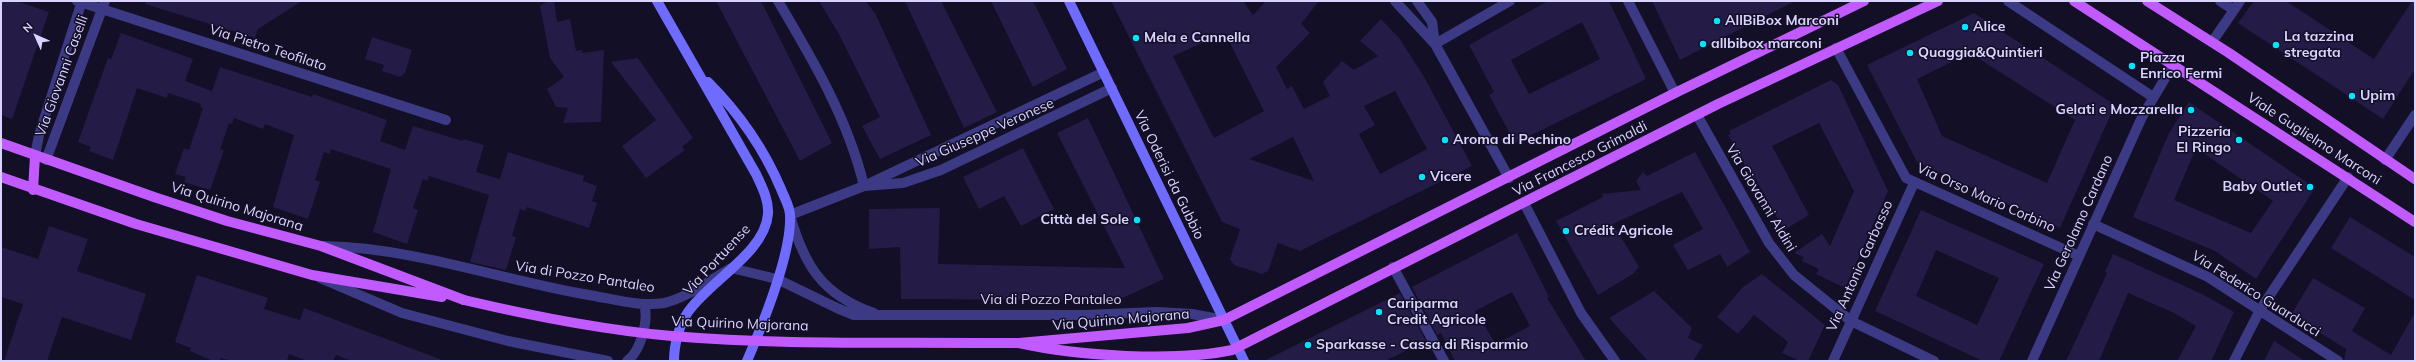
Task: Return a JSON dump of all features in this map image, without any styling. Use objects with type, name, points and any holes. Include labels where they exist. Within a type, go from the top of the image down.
[{"type":"main road","name":"Via Portuense","points":[[658,1],[756,174],[768,205],[767,219],[760,237],[688,312],[677,339],[674,361]]},
{"type":"main road","name":"Via Oderisi da Gubbio","points":[[1069,1],[1244,361]]},
{"type":"main road","name":"Via Francesco Grimaldi","points":[[1224,320],[1509,178],[1675,93],[1864,1]]},
{"type":"main road","name":"Via Francesco Grimaldi","points":[[1237,347],[1697,115],[1938,1]]},
{"type":"main road","points":[[2074,1],[2173,65]]},
{"type":"main road","points":[[2147,1],[2216,45]]},
{"type":"main road","name":"Viale Guglielmo Marconi","points":[[2216,45],[2415,179]]},
{"type":"main road","name":"Viale Guglielmo Marconi","points":[[2173,65],[2348,177],[2415,222]]},
{"type":"main road","name":"Via Portuense","points":[[700,73],[728,102],[761,149],[778,181],[790,214],[788,239],[777,279],[747,361]]},
{"type":"main road","name":"Via Quirino Majorana","points":[[1,143],[46,160],[227,221],[321,246],[464,300]]},
{"type":"main road","points":[[33,190],[35,156]]},
{"type":"main road","name":"Via Quirino Majorana","points":[[1,177],[33,190],[136,224],[312,275],[464,300],[558,321],[673,336],[727,339],[1019,343],[1188,328],[1224,320]]},
{"type":"main road","name":"Via Quirino Majorana","points":[[1019,343],[1063,353],[1140,359],[1206,357],[1223,353],[1237,347]]},
{"type":"street","points":[[778,1],[809,52],[841,115],[864,186]]},
{"type":"street","points":[[1395,1],[1435,44],[1509,178]]},
{"type":"street","points":[[1417,1],[1432,22],[1435,44]]},
{"type":"street","points":[[1435,44],[1510,1]]},
{"type":"street","points":[[1628,1],[1675,93]]},
{"type":"street","points":[[2008,1],[2153,97],[2173,65]]},
{"type":"street","points":[[2220,1],[2234,10]]},
{"type":"street","points":[[2216,45],[2240,1]]},
{"type":"street","name":"Via Pietro Teofilato","points":[[80,2],[103,5],[446,120]]},
{"type":"street","name":"Via Giovanni Caselli","points":[[35,156],[39,135],[80,2]]},
{"type":"street","name":"Via Giovanni Caselli","points":[[46,160],[103,5]]},
{"type":"street","name":"Via Orso Mario Corbino","points":[[1836,48],[1903,175],[1914,183],[2079,256]]},
{"type":"street","name":"Via Giuseppe Veronese","points":[[790,214],[864,186],[1104,72]]},
{"type":"street","name":"Via Giuseppe Veronese","points":[[864,186],[902,183],[941,170],[1112,88]]},
{"type":"street","name":"Via Gerolamo Cardano","points":[[2032,361],[2093,224],[2153,97]]},
{"type":"street","name":"Via Giovanni Aldini","points":[[1697,115],[1781,260],[1810,290],[1851,321],[1934,361]]},
{"type":"street","points":[[2386,160],[2415,115]]},
{"type":"street","points":[[2234,361],[2260,310],[2348,177]]},
{"type":"street","name":"Via Antonio Garbasso","points":[[1833,361],[1914,183]]},
{"type":"street","points":[[1524,203],[1581,313],[1615,361]]},
{"type":"street","name":"Via di Pozzo Pantaleo","points":[[790,214],[801,250],[819,278],[843,299],[878,314]]},
{"type":"street","name":"Via Federico Guarducci","points":[[2093,224],[2199,272],[2338,361]]},
{"type":"street","name":"Via di Pozzo Pantaleo","points":[[321,246],[398,253],[533,284],[644,304],[664,303],[676,299],[731,268],[777,279],[846,312],[861,315],[1090,315],[1157,312],[1192,314],[1224,320]]},
{"type":"street","points":[[1393,267],[1444,361]]},
{"type":"street","name":"Via Quirino Majorana","points":[[312,275],[402,313],[508,341],[608,361]]},
{"type":"street","points":[[627,361],[634,355],[638,344],[646,316],[644,304]]},
{"type":"building","points":[[1,1],[16,1],[49,12],[12,119],[1,115]]},
{"type":"building","points":[[146,1],[302,1],[258,29],[255,38],[145,4]]},
{"type":"building","points":[[548,1],[554,1],[557,22],[570,19],[576,51],[582,50],[582,53],[604,50],[601,122],[563,123],[568,108],[556,107],[547,89],[564,77],[550,58],[540,6]]},
{"type":"building","points":[[716,1],[761,1],[832,143],[800,161]]},
{"type":"building","points":[[819,1],[866,1],[876,15],[931,135],[880,159],[862,126],[880,117],[840,36]]},
{"type":"building","points":[[905,1],[941,1],[997,112],[964,128]]},
{"type":"building","points":[[991,1],[1033,1],[1067,69],[1033,87]]},
{"type":"building","points":[[1111,1],[1243,1],[1253,15],[1266,1],[1319,1],[1301,24],[1310,33],[1276,67],[1287,89],[1292,86],[1304,109],[1330,96],[1323,82],[1342,61],[1354,70],[1378,56],[1360,41],[1381,19],[1399,38],[1423,75],[1472,166],[1300,251],[1278,243],[1268,271],[1262,274],[1234,265],[1230,259],[1240,229],[1222,222]],"holes":[[[1225,33],[1264,111],[1214,138],[1173,56]],[[1395,91],[1427,149],[1380,174],[1359,134],[1375,125],[1364,106]],[[1293,137],[1314,181],[1249,159]]]},
{"type":"building","points":[[1548,1],[1609,1],[1646,79],[1515,143],[1489,95],[1494,92],[1469,45]],"holes":[[[1582,22],[1600,59],[1529,94],[1511,60]]]},
{"type":"building","points":[[1652,1],[1795,1],[1680,60]]},
{"type":"building","points":[[2254,1],[2286,1],[2374,59],[2412,1],[2415,1],[2415,69],[2383,119],[2238,23]]},
{"type":"building","points":[[1974,13],[2115,105],[2060,228],[1917,162],[1867,65]],"holes":[[[1970,53],[2075,120],[2047,183],[1942,136],[1917,79]]]},
{"type":"building","points":[[121,33],[193,59],[185,81],[212,91],[220,67],[312,97],[313,94],[387,120],[380,141],[405,150],[413,126],[463,141],[463,139],[484,145],[476,172],[500,179],[508,152],[584,176],[583,181],[597,186],[592,201],[597,203],[589,228],[527,207],[525,211],[520,209],[512,236],[516,237],[506,270],[470,262],[489,195],[429,176],[428,181],[423,179],[413,208],[418,210],[407,244],[373,232],[391,169],[331,149],[330,154],[324,152],[315,180],[320,182],[308,219],[273,207],[294,135],[265,124],[263,129],[234,118],[232,124],[229,123],[220,149],[224,150],[210,190],[184,182],[186,177],[175,174],[184,148],[189,150],[203,108],[200,107],[201,104],[168,93],[167,98],[137,88],[113,160],[89,151],[91,147],[78,142],[108,58],[111,59]]},
{"type":"building","points":[[372,37],[412,50],[405,73],[400,77],[382,71],[384,65],[365,59]]},
{"type":"building","points":[[638,58],[693,138],[682,147],[685,150],[646,178],[622,146],[656,120],[611,62]]},
{"type":"building","points":[[1831,80],[1838,85],[1888,191],[1845,288],[1816,274],[1819,269],[1802,261],[1804,257],[1794,253],[1822,234],[1830,246],[1854,191],[1819,123],[1772,146],[1809,215],[1784,230],[1755,178],[1753,180],[1728,135],[1731,134],[1729,131]]},
{"type":"building","points":[[2189,102],[2315,188],[2256,279],[2215,251],[2133,217],[2169,133]],"holes":[[[2196,148],[2273,201],[2251,233],[2174,200]]]},
{"type":"building","points":[[1088,118],[1164,279],[1118,300],[901,299],[900,247],[869,249],[869,209],[940,208],[938,264],[1125,268],[1057,133]]},
{"type":"building","points":[[1023,148],[1054,209],[1021,226],[1004,196],[979,209],[963,177]]},
{"type":"building","points":[[1695,152],[1750,252],[1727,267],[1720,254],[1688,270],[1673,245],[1703,229],[1682,192],[1613,224],[1639,267],[1633,274],[1598,295],[1556,221],[1603,197],[1602,194],[1641,190],[1636,181],[1643,172],[1647,176]]},
{"type":"building","points":[[1921,210],[2044,264],[1999,361],[1983,361],[1875,311]],"holes":[[[1936,250],[1999,278],[1977,325],[1916,296]]]},
{"type":"building","points":[[2350,217],[2415,257],[2415,300],[2331,248]]},
{"type":"building","points":[[49,226],[88,239],[77,271],[146,294],[131,340],[62,317],[47,361],[4,361],[23,304],[1,297],[1,247],[38,259]]},
{"type":"building","points":[[1517,233],[1549,297],[1547,298],[1586,361],[1455,361],[1441,333],[1437,335],[1412,287]],"holes":[[[1512,292],[1530,326],[1496,344],[1475,311]]]},
{"type":"building","points":[[2113,254],[2202,294],[2234,312],[2211,361],[2177,361],[2196,326],[2174,313],[2128,293],[2099,361],[2066,361],[2107,273],[2105,272]]},
{"type":"building","points":[[1762,274],[1825,325],[1808,361],[1800,361],[1782,353],[1788,342],[1754,315],[1738,334],[1717,317],[1743,287]]},
{"type":"building","points":[[197,275],[268,298],[264,309],[300,320],[304,308],[445,361],[352,361],[336,355],[333,361],[307,361],[289,354],[287,361],[232,361],[221,358],[220,361],[213,361],[190,351],[191,348],[175,342]]},
{"type":"building","points":[[2313,278],[2365,308],[2352,331],[2391,355],[2415,312],[2415,361],[2344,361],[2346,349],[2291,315]]},
{"type":"building","points":[[1654,291],[1692,328],[1688,338],[1703,345],[1693,361],[1648,361],[1609,318]]},
{"type":"building","points":[[1400,293],[1426,341],[1385,361],[1264,361]]},
{"type":"building","points":[[2274,341],[2305,361],[2264,361]]},
{"type":"place","name":"AllBiBox Marconi","points":[[1717,21]]},
{"type":"place","name":"Alice","points":[[1965,27]]},
{"type":"place","name":"Mela e Cannella","points":[[1136,38]]},
{"type":"place","name":"allbibox marconi","points":[[1703,44]]},
{"type":"place","name":"La tazzina stregata","points":[[2276,45]]},
{"type":"place","name":"Quaggia&Quintieri","points":[[1910,53]]},
{"type":"place","name":"Piazza Enrico Fermi","points":[[2132,66]]},
{"type":"place","name":"Upim","points":[[2352,96]]},
{"type":"place","name":"Gelati e Mozzarella","points":[[2191,110]]},
{"type":"place","name":"Aroma di Pechino","points":[[1445,140]]},
{"type":"place","name":"Pizzeria El Ringo","points":[[2239,140]]},
{"type":"place","name":"Vicere","points":[[1422,177]]},
{"type":"place","name":"Baby Outlet","points":[[2310,187]]},
{"type":"place","name":"Città del Sole","points":[[1137,220]]},
{"type":"place","name":"Crédit Agricole","points":[[1566,231]]},
{"type":"place","name":"Cariparma Credit Agricole","points":[[1379,312]]},
{"type":"place","name":"Sparkasse - Cassa di Risparmio","points":[[1308,345]]}]
